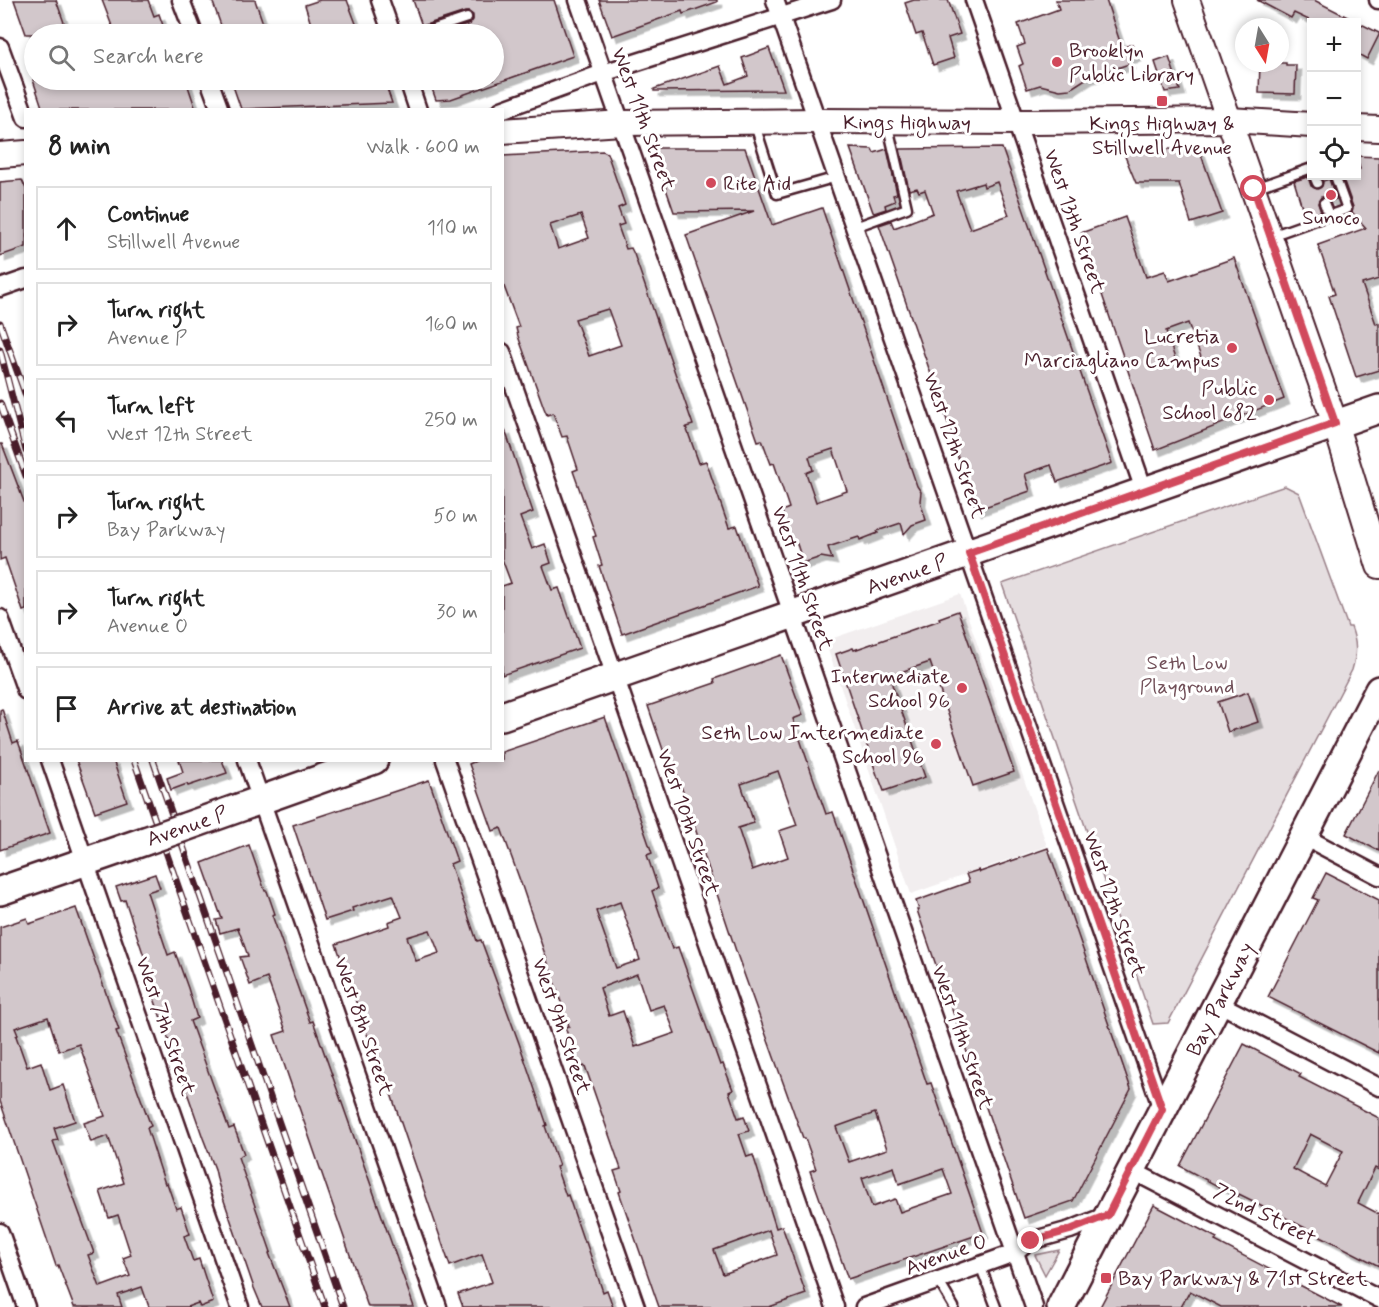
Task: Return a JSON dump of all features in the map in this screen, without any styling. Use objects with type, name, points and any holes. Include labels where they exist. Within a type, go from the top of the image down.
[{"type":"main road","name":"Avenue P","points":[[504,715],[1379,409]]},
{"type":"main road","name":"Bay Parkway","points":[[1061,1307],[1379,690]]},
{"type":"main road","name":"Avenue P","points":[[0,891],[368,762]]},
{"type":"street","points":[[181,0],[190,24]]},
{"type":"street","points":[[380,0],[388,24]]},
{"type":"street","name":"West 11th Street","points":[[578,0],[1034,1307]]},
{"type":"street","name":"West 12th Street","points":[[775,0],[1162,1109]]},
{"type":"street","points":[[504,109],[603,73],[832,0]]},
{"type":"street","name":"West 13th Street","points":[[974,0],[1144,490]]},
{"type":"street","points":[[1187,0],[1335,423],[1379,566]]},
{"type":"street","points":[[0,47],[24,113]]},
{"type":"street","points":[[213,90],[219,108]]},
{"type":"street","points":[[411,90],[417,108]]},
{"type":"street","name":"Kings Highway","points":[[504,131],[622,123],[819,121],[1017,123],[1229,120],[1307,125]]},
{"type":"street","points":[[1361,128],[1379,129]]},
{"type":"street","points":[[0,155],[24,153]]},
{"type":"street","points":[[0,288],[24,280]]},
{"type":"street","name":"West 10th Street","points":[[504,358],[835,1307]]},
{"type":"street","points":[[0,618],[24,685]]},
{"type":"street","name":"West 7th Street","points":[[51,762],[240,1307]]},
{"type":"street","name":"West 8th Street","points":[[248,762],[438,1307]]},
{"type":"street","name":"West 9th Street","points":[[446,762],[636,1307]]},
{"type":"street","points":[[1303,836],[1379,876]]},
{"type":"street","points":[[1218,1003],[1379,1087]]},
{"type":"street","name":"72nd Street","points":[[1131,1170],[1379,1299]]},
{"type":"street","name":"Avenue O","points":[[864,1307],[1014,1253],[1027,1242],[1070,1230],[1108,1215]]},
{"type":"street","points":[[0,1233],[26,1307]]},
{"type":"lane","points":[[449,24],[467,18]]},
{"type":"lane","points":[[754,122],[777,194],[837,177]]},
{"type":"lane","points":[[855,227],[907,208],[887,122]]},
{"type":"lane","points":[[1254,189],[1307,169]]},
{"type":"lane","points":[[1270,236],[1347,209],[1336,180]]},
{"type":"lane","points":[[1324,203],[1329,215]]},
{"type":"lane","points":[[980,1265],[996,1307]]},
{"type":"lane","points":[[938,1280],[954,1307]]},
{"type":"shaded area","name":"Seth Low Intermediate School 96","points":[[960,594],[1047,846],[911,894],[825,641]]},
{"type":"green space","name":"Seth Low Playground","points":[[1285,486],[1299,493],[1348,627],[1351,627],[1355,643],[1354,664],[1168,1023],[1153,1024],[1002,584]]},
{"type":"green space","points":[[1059,1250],[1045,1275],[1035,1255]]},
{"type":"building","points":[[14,0],[56,0],[64,24],[24,24],[24,28]]},
{"type":"building","points":[[102,0],[148,0],[154,16],[159,14],[162,24],[111,24]]},
{"type":"building","points":[[212,0],[255,0],[263,24],[220,24]]},
{"type":"building","points":[[320,0],[347,0],[356,24],[311,24],[305,5]]},
{"type":"building","points":[[413,0],[554,0],[573,56],[504,80],[504,24],[470,24],[473,15],[465,12],[428,24],[421,24]]},
{"type":"building","points":[[599,0],[717,0],[717,2],[683,14],[682,11],[612,36]]},
{"type":"building","points":[[914,0],[948,0],[960,34],[948,38],[954,58],[933,65],[922,33],[916,35],[905,3]]},
{"type":"building","points":[[1056,0],[1106,0],[1122,48],[1132,44],[1136,56],[1127,58],[1129,64],[1087,78],[1070,89],[1060,90],[1040,85],[1027,89],[1019,66],[1023,64],[1017,47],[1025,44],[1018,24],[1059,9]]},
{"type":"building","points":[[1257,0],[1314,0],[1349,18],[1307,19],[1294,13],[1291,18]]},
{"type":"building","points":[[1361,24],[1379,33],[1367,59],[1361,56]]},
{"type":"building","points":[[769,48],[784,90],[654,91],[654,89],[720,66],[727,84],[748,76],[742,58]]},
{"type":"building","points":[[1169,57],[1180,90],[1165,92],[1155,62]]},
{"type":"building","points":[[1289,65],[1296,65],[1295,94],[1259,93],[1260,72],[1289,72]]},
{"type":"building","points":[[36,90],[189,90],[195,108],[42,108]]},
{"type":"building","points":[[234,90],[387,90],[392,103],[266,108],[241,108]]},
{"type":"building","points":[[432,90],[477,90],[451,99],[436,100]]},
{"type":"building","points":[[652,148],[745,148],[772,225],[822,208],[917,486],[921,492],[920,501],[926,520],[912,525],[904,534],[901,523],[877,531],[878,533],[860,540],[859,537],[828,547],[832,559],[821,557],[803,563],[797,544],[789,538],[782,511],[789,508],[774,463],[771,464],[762,440],[758,441],[686,235],[754,211],[674,212]],"holes":[[[833,449],[847,491],[816,502],[806,473],[813,470],[809,457]]]},
{"type":"building","points":[[850,148],[872,149],[874,153],[887,149],[897,194],[893,195],[895,201],[885,205],[886,209],[873,212]]},
{"type":"building","points":[[1002,148],[1112,463],[1057,482],[1051,465],[1025,474],[1030,491],[976,510],[879,225],[891,221],[894,228],[933,213],[925,190],[919,192],[917,188],[909,190],[900,149]],"holes":[[[997,182],[1009,215],[970,229],[956,191],[983,183],[984,187]]]},
{"type":"building","points":[[1122,149],[1199,149],[1222,213],[1191,223],[1179,183],[1136,183]]},
{"type":"building","points":[[603,151],[607,153],[625,205],[618,208],[624,224],[618,226],[626,249],[631,248],[634,254],[693,425],[686,427],[699,463],[706,461],[729,528],[737,526],[758,586],[622,634],[599,566],[602,565],[593,537],[596,536],[573,471],[578,469],[567,436],[562,437],[553,413],[547,415],[518,336],[516,328],[519,327],[504,286],[504,156]],"holes":[[[581,215],[589,238],[558,249],[550,225]],[[608,309],[621,345],[589,356],[575,319]]]},
{"type":"building","points":[[1361,156],[1379,157],[1379,279],[1362,284],[1376,324],[1379,323],[1379,370],[1356,377],[1329,296],[1335,294],[1318,245],[1366,228],[1352,212],[1353,207],[1343,180],[1361,180]]},
{"type":"building","points":[[1307,177],[1311,186],[1317,189],[1322,186],[1323,181],[1329,180],[1336,199],[1330,201],[1321,197],[1318,203],[1321,212],[1305,217],[1294,181]]},
{"type":"building","points":[[22,180],[24,184],[24,248],[0,256],[0,182]]},
{"type":"building","points":[[1125,217],[1146,277],[1165,271],[1169,281],[1234,258],[1284,399],[1155,450],[1081,233]],"holes":[[[1188,323],[1201,357],[1177,365],[1166,331]]]},
{"type":"building","points":[[504,430],[533,512],[520,517],[532,549],[545,544],[551,563],[543,566],[552,590],[559,588],[580,648],[504,674],[504,585],[511,583],[504,564]]},
{"type":"building","points":[[0,444],[2,444],[24,502],[24,611],[5,558],[0,560]]},
{"type":"building","name":"Intermediate School 96","points":[[958,611],[1014,772],[973,786],[930,662],[889,676],[925,777],[884,791],[836,654],[940,620],[939,618]]},
{"type":"building","points":[[781,655],[803,715],[793,719],[813,777],[826,814],[833,812],[927,1084],[931,1083],[983,1233],[848,1279],[810,1171],[816,1169],[738,957],[676,771],[671,773],[648,706],[715,683],[714,679]],"holes":[[[778,771],[797,825],[779,831],[788,857],[752,870],[738,828],[754,823],[741,784]],[[875,1113],[887,1149],[849,1162],[836,1127]],[[894,1167],[899,1184],[943,1169],[952,1194],[900,1212],[895,1199],[872,1207],[862,1178]]]},
{"type":"building","points":[[1248,692],[1258,722],[1228,732],[1218,702]]},
{"type":"building","points":[[2,709],[13,743],[18,741],[50,833],[0,850],[0,710]]},
{"type":"building","points":[[605,717],[652,853],[647,855],[658,888],[652,891],[672,949],[678,947],[720,1065],[723,1064],[733,1090],[729,1092],[738,1118],[744,1116],[749,1131],[739,1134],[747,1157],[753,1155],[776,1228],[782,1226],[806,1294],[769,1307],[659,1307],[619,1192],[621,1191],[614,1171],[621,1169],[585,1066],[579,1068],[565,1027],[569,1026],[501,828],[493,831],[469,764],[504,762],[504,751]],"holes":[[[620,902],[640,960],[616,968],[596,911]],[[637,974],[649,1010],[664,1005],[675,1033],[635,1047],[623,1011],[609,1016],[600,988]],[[769,1230],[777,1255],[723,1274],[714,1250]]]},
{"type":"building","points":[[77,762],[114,762],[127,801],[95,812]]},
{"type":"building","points":[[180,762],[223,762],[227,773],[171,790],[167,778],[183,772]]},
{"type":"building","points":[[1379,770],[1379,851],[1346,834]]},
{"type":"building","points":[[429,780],[457,861],[450,864],[477,941],[481,940],[519,1043],[547,1125],[545,1126],[559,1166],[556,1167],[566,1196],[568,1195],[603,1292],[607,1290],[613,1307],[463,1307],[458,1294],[492,1282],[482,1254],[450,1266],[389,1088],[386,1089],[336,944],[389,926],[388,922],[402,917],[393,895],[352,908],[353,911],[325,920],[293,825]],"holes":[[[430,930],[439,953],[416,961],[407,937]]]},
{"type":"building","points":[[249,845],[275,914],[272,915],[310,1022],[313,1021],[414,1307],[368,1307],[274,1035],[286,1031],[267,978],[250,985],[240,957],[248,956],[238,928],[220,933],[216,920],[222,919],[202,863]]},
{"type":"building","points":[[1048,848],[1131,1089],[1073,1201],[1024,1218],[949,1001],[951,1000],[940,970],[938,971],[917,910],[919,910],[916,901],[969,882],[966,874],[979,870],[980,872]]},
{"type":"building","points":[[1326,873],[1379,900],[1379,1053],[1268,997],[1318,900],[1313,898]]},
{"type":"building","points":[[155,874],[160,888],[147,892],[168,955],[175,952],[188,988],[197,1018],[190,1021],[229,1129],[234,1127],[244,1154],[238,1157],[271,1252],[269,1253],[290,1307],[262,1307],[254,1288],[215,1169],[142,964],[146,962],[125,900],[121,901],[116,887]]},
{"type":"building","points":[[76,908],[119,1030],[116,1031],[151,1126],[147,1128],[165,1184],[167,1183],[176,1209],[181,1207],[190,1234],[184,1236],[193,1261],[199,1259],[213,1302],[200,1307],[198,1303],[187,1307],[149,1307],[142,1287],[118,1295],[122,1307],[74,1307],[58,1265],[56,1266],[0,1101],[0,927],[27,918],[29,924]],"holes":[[[48,1017],[59,1051],[79,1044],[105,1116],[84,1123],[91,1142],[108,1136],[124,1183],[100,1191],[109,1218],[118,1215],[131,1255],[123,1258],[130,1276],[100,1287],[88,1255],[94,1253],[53,1141],[58,1140],[54,1128],[75,1121],[63,1085],[50,1090],[41,1062],[27,1067],[15,1028]]]},
{"type":"building","points":[[1244,1044],[1301,1074],[1299,1077],[1379,1118],[1379,1170],[1375,1168],[1358,1203],[1379,1214],[1379,1266],[1239,1194],[1238,1197],[1180,1166]],"holes":[[[1310,1134],[1343,1151],[1325,1186],[1293,1169]]]},
{"type":"building","points":[[1154,1205],[1217,1238],[1215,1241],[1342,1307],[1221,1307],[1190,1291],[1181,1307],[1100,1307]]},
{"type":"railway","points":[[0,323],[24,390]]},
{"type":"railway","points":[[0,350],[24,443]]},
{"type":"railway","points":[[0,403],[24,470]]},
{"type":"railway","points":[[135,762],[325,1307]]},
{"type":"railway","points":[[154,762],[343,1307]]},
{"type":"place","name":"Brooklyn Public Library","points":[[1057,62]]},
{"type":"place","name":"Kings Highway & Stillwell Avenue","points":[[1162,101]]},
{"type":"place","name":"Rite Aid","points":[[711,183]]},
{"type":"place","name":"Sunoco","points":[[1331,195]]},
{"type":"place","name":"Lucretia Marciagliano Campus","points":[[1232,348]]},
{"type":"place","name":"Public School 682","points":[[1269,400]]},
{"type":"place","name":"Intermediate School 96","points":[[962,688]]},
{"type":"place","name":"Seth Low Intermediate School 96","points":[[936,744]]},
{"type":"place","name":"Bay Parkway & 71st Street","points":[[1106,1278]]},
{"type":"route","points":[[1031,1241],[1070,1230],[1108,1215],[1162,1109],[969,553],[1335,423],[1254,189]]}]
